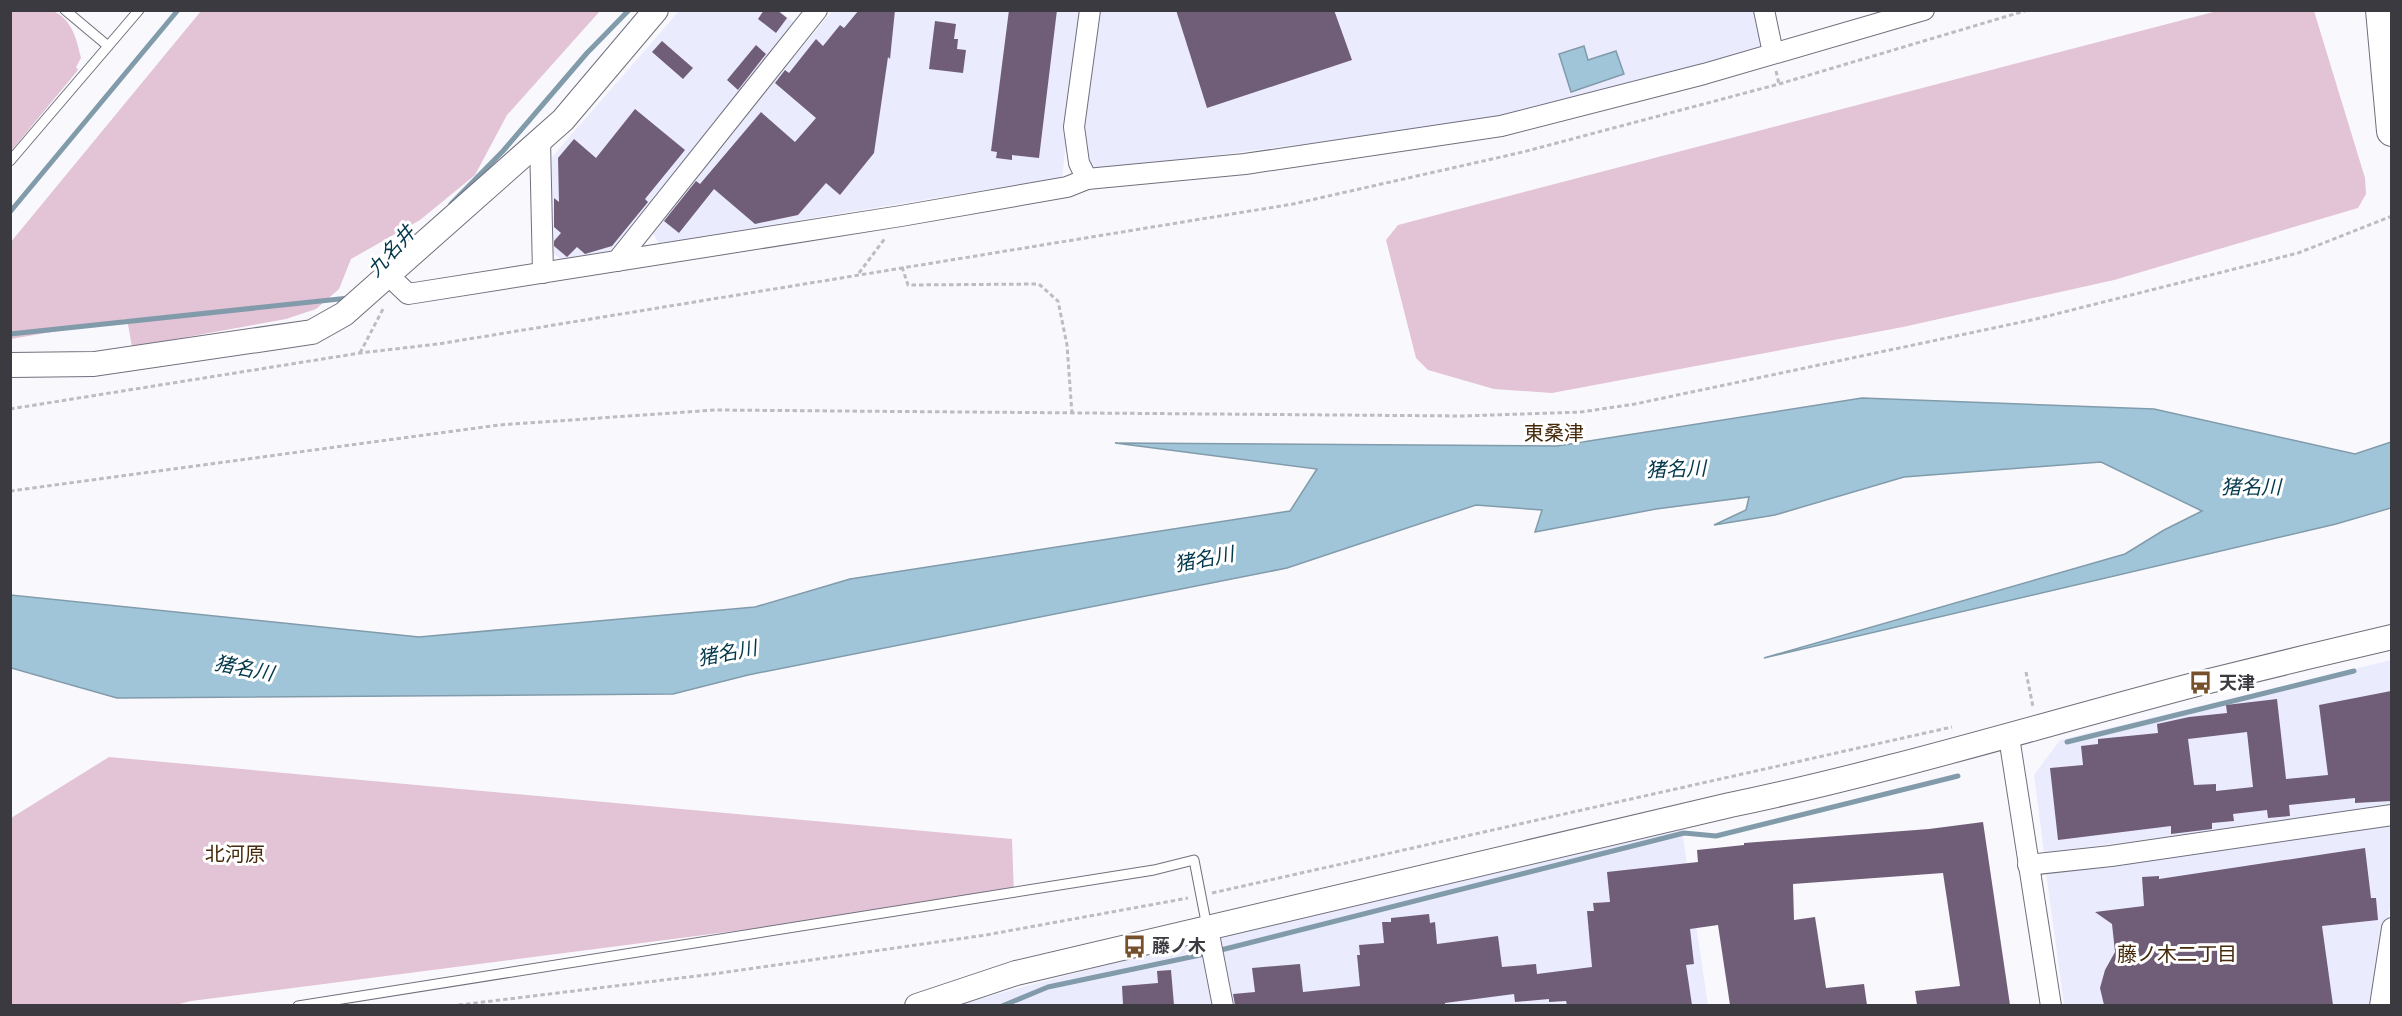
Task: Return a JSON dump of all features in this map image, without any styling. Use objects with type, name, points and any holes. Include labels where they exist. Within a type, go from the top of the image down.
[{"type":"main road","points":[[2381,10],[2391,131]]},
{"type":"street","points":[[10,365],[94,364],[312,332],[344,314],[392,279],[563,120],[656,10]]},
{"type":"street","points":[[617,261],[817,10]]},
{"type":"street","points":[[1086,179],[1078,163],[1074,127],[1090,10]]},
{"type":"street","points":[[1764,10],[1773,53]]},
{"type":"street","points":[[392,279],[408,294],[901,216],[1066,187],[1086,179],[1245,164],[1501,126],[1773,53],[1863,18],[1924,10]]},
{"type":"street","points":[[540,140],[543,273]]},
{"type":"street","points":[[916,1005],[1016,973],[1798,791],[2009,737],[2201,683],[2391,637]]},
{"type":"street","points":[[2009,737],[2051,1005]]},
{"type":"street","points":[[2028,865],[2111,856],[2391,815]]},
{"type":"street","points":[[2380,1005],[2391,928]]},
{"type":"street","points":[[1208,929],[1223,1005]]},
{"type":"lane","points":[[65,10],[108,46]]},
{"type":"lane","points":[[10,161],[139,10]]},
{"type":"lane","points":[[298,1005],[1154,870],[1194,860],[1208,929]]},
{"type":"path","points":[[10,410],[360,353],[450,342],[1293,204],[1523,152],[1779,84],[2028,10]]},
{"type":"path","points":[[858,274],[901,216]]},
{"type":"path","points":[[10,491],[499,425],[715,410],[1462,416],[1581,412],[1635,404],[2036,319],[2298,253],[2391,216]]},
{"type":"path","points":[[902,267],[908,285],[1040,284],[1058,301],[1067,345],[1072,414]]},
{"type":"path","points":[[360,353],[392,279]]},
{"type":"path","points":[[2026,672],[2034,708],[2026,710]]},
{"type":"path","points":[[451,1005],[713,974],[986,935],[1201,895],[1962,724]]},
{"type":"shaded area","points":[[11,10],[53,11],[65,19],[73,31],[81,58],[76,67],[78,70],[11,151]]},
{"type":"shaded area","points":[[2221,10],[2314,11],[2365,178],[2366,194],[2358,208],[2114,280],[1903,327],[1552,393],[1494,389],[1428,370],[1416,358],[1386,240],[1398,225]]},
{"type":"shaded area","points":[[201,11],[600,11],[507,115],[475,175],[420,220],[351,259],[339,289],[316,309],[286,319],[132,347],[127,319],[11,339],[10,243]]},
{"type":"shaded area","points":[[679,11],[780,11],[797,25],[614,249],[603,254],[562,260],[551,252],[552,157]]},
{"type":"shaded area","points":[[832,11],[1081,11],[1062,179],[659,243],[651,231]]},
{"type":"shaded area","points":[[1100,11],[1757,11],[1766,49],[1500,119],[1092,171],[1086,156],[1085,127]]},
{"type":"shaded area","points":[[2391,660],[2391,807],[2044,853],[2034,775],[2060,740]]},
{"type":"shaded area","points":[[109,757],[1012,839],[1014,895],[191,1001],[175,1005],[11,1006],[11,818]]},
{"type":"shaded area","points":[[2391,826],[2391,898],[2376,1005],[2064,1005],[2046,873]]},
{"type":"shaded area","points":[[1682,830],[1708,1005],[1228,1005],[1215,938]]},
{"type":"shaded area","points":[[1205,939],[1217,1006],[956,1006],[1004,992]]},
{"type":"water","points":[[1584,46],[1588,60],[1616,51],[1624,74],[1571,92],[1559,54]]},
{"type":"water","name":"猪名川","points":[[1862,398],[2154,409],[2355,454],[2391,442],[2391,508],[2336,524],[1764,658],[2125,554],[2164,530],[2202,511],[2101,462],[1904,477],[1775,515],[1714,525],[1746,510],[1749,497],[1656,509],[1535,532],[1542,510],[1476,505],[1287,568],[748,675],[673,694],[117,698],[11,668],[11,595],[419,637],[755,607],[850,579],[1290,511],[1317,469],[1115,443],[1557,446]]},
{"type":"building","points":[[764,10],[777,10],[787,18],[776,33],[758,19]]},
{"type":"building","points":[[859,10],[895,10],[890,59],[888,57],[874,153],[840,195],[826,183],[798,215],[755,224],[714,189],[679,233],[664,221],[696,181],[700,184],[761,112],[795,142],[816,118],[775,83],[785,70],[789,73],[816,39],[823,46],[840,25],[844,28]]},
{"type":"building","points":[[1009,10],[1057,10],[1039,158],[1012,155],[1012,160],[996,158],[997,152],[991,151]]},
{"type":"building","points":[[1176,10],[1334,10],[1352,60],[1207,108]]},
{"type":"building","points":[[935,21],[956,24],[954,39],[958,39],[957,49],[966,50],[963,73],[929,69]]},
{"type":"building","points":[[662,41],[693,68],[683,79],[652,52]]},
{"type":"building","points":[[756,45],[766,54],[738,90],[727,80]]},
{"type":"building","points":[[635,109],[685,150],[645,199],[648,202],[612,246],[585,254],[577,247],[567,257],[554,246],[554,241],[561,233],[554,227],[554,198],[559,202],[558,158],[574,139],[596,158]]},
{"type":"building","points":[[2391,691],[2391,801],[2355,803],[2355,798],[2289,805],[2290,816],[2268,818],[2267,810],[2233,814],[2234,821],[2212,823],[2212,829],[2171,834],[2171,826],[2058,840],[2050,768],[2083,765],[2081,746],[2098,744],[2098,739],[2158,733],[2157,724],[2189,717],[2227,713],[2226,705],[2277,699],[2286,779],[2328,775],[2319,705]],"holes":[[[2247,732],[2253,787],[2216,791],[2216,784],[2194,785],[2188,739]]]},
{"type":"building","points":[[1983,822],[2010,1005],[1917,1005],[1915,991],[1960,986],[1943,873],[1793,884],[1794,920],[1815,917],[1826,988],[1864,984],[1867,1005],[1730,1005],[1718,925],[1690,929],[1694,964],[1686,965],[1692,1005],[1567,1005],[1566,1001],[1549,1002],[1549,999],[1515,1002],[1514,994],[1445,1003],[1445,1005],[1235,1005],[1233,994],[1255,992],[1252,968],[1300,964],[1303,992],[1360,986],[1357,955],[1360,955],[1359,945],[1384,943],[1382,922],[1391,922],[1391,918],[1429,914],[1430,923],[1435,922],[1437,944],[1498,936],[1502,967],[1536,964],[1537,974],[1592,967],[1587,911],[1594,911],[1593,903],[1610,902],[1607,872],[1698,862],[1697,850],[1744,845],[1744,843],[1929,829]]},
{"type":"building","points":[[2365,848],[2371,898],[2376,898],[2378,920],[2322,926],[2333,1005],[2104,1005],[2100,988],[2105,970],[2115,952],[2112,924],[2095,912],[2144,906],[2142,877],[2159,876],[2159,879]]},
{"type":"building","points":[[1171,970],[1174,1005],[1123,1005],[1122,986],[1158,983],[1157,971]]},
{"type":"waterway","points":[[10,212],[178,10]]},
{"type":"waterway","name":"九名井","points":[[451,204],[503,151],[587,53],[629,10]]},
{"type":"waterway","name":"九名井","points":[[10,334],[349,298]]},
{"type":"waterway","points":[[2067,742],[2354,671]]},
{"type":"waterway","points":[[1002,1006],[1048,987],[1205,954],[1684,833],[1716,836],[1958,776]]},
{"type":"place","name":"天津","points":[[2201,683]]},
{"type":"place","name":"藤ノ木","points":[[1134,946]]},
{"type":"district","name":"東桑津","points":[[1554,433]]},
{"type":"district","name":"北河原","points":[[235,854]]},
{"type":"district","name":"藤ノ木二丁目","points":[[2177,954]]}]
